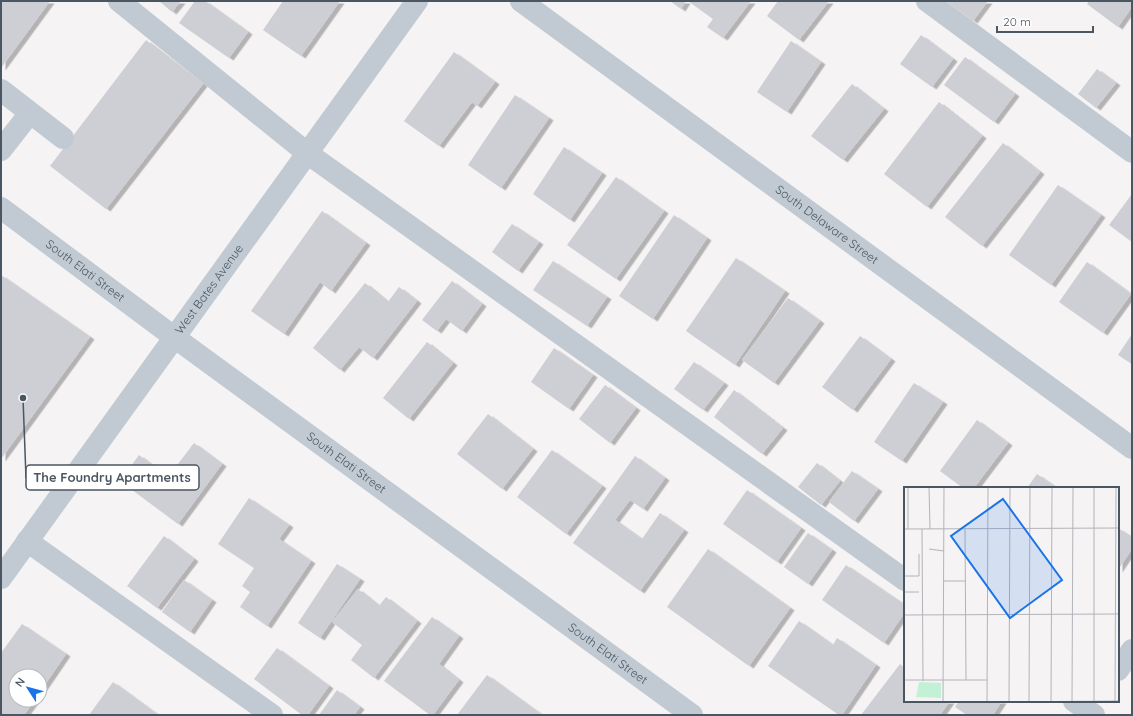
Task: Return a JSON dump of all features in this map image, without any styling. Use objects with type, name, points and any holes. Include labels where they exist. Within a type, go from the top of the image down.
[{"type":"street","points":[[119,1],[307,152],[904,579]]},
{"type":"street","name":"West Bates Avenue","points":[[1,578],[417,1]]},
{"type":"street","name":"South Delaware Street","points":[[521,1],[1132,448]]},
{"type":"street","points":[[927,1],[1132,152]]},
{"type":"street","points":[[1,90],[64,138]]},
{"type":"street","points":[[1,150],[30,113]]},
{"type":"street","name":"South Elati Street","points":[[1,208],[174,337],[692,715]]},
{"type":"street","points":[[27,541],[272,715]]},
{"type":"street","points":[[1119,669],[1132,650]]},
{"type":"building","points":[[1,1],[50,1],[1,68]]},
{"type":"building","points":[[159,1],[181,1],[172,12]]},
{"type":"building","points":[[195,1],[205,1],[248,32],[229,58],[179,23]]},
{"type":"building","points":[[283,1],[340,1],[301,56],[263,30]]},
{"type":"building","points":[[670,1],[686,1],[681,9]]},
{"type":"building","points":[[688,1],[751,1],[723,38],[707,27],[713,19]]},
{"type":"building","points":[[778,1],[829,1],[799,40],[767,16]]},
{"type":"building","points":[[946,1],[988,1],[973,21]]},
{"type":"building","points":[[1089,1],[1132,1],[1132,7],[1118,27],[1087,4]]},
{"type":"building","points":[[921,35],[953,59],[932,87],[900,64]]},
{"type":"building","points":[[146,40],[203,84],[106,209],[50,166]]},
{"type":"building","points":[[791,41],[821,62],[787,112],[757,92]]},
{"type":"building","points":[[454,52],[495,82],[477,106],[472,102],[439,146],[404,121]]},
{"type":"building","points":[[965,57],[1015,94],[994,122],[944,85]]},
{"type":"building","points":[[1097,69],[1116,83],[1096,108],[1078,94]]},
{"type":"building","points":[[852,84],[884,109],[843,160],[811,136]]},
{"type":"building","points":[[515,95],[549,118],[501,188],[468,165]]},
{"type":"building","points":[[939,102],[982,136],[927,207],[884,174]]},
{"type":"building","points":[[1003,143],[1040,172],[982,246],[945,217]]},
{"type":"building","points":[[564,147],[602,173],[570,220],[533,194]]},
{"type":"building","points":[[616,177],[664,211],[616,279],[567,245]]},
{"type":"building","points":[[1058,185],[1101,215],[1051,285],[1009,255]]},
{"type":"building","points":[[1132,194],[1132,242],[1109,225]]},
{"type":"building","points":[[322,211],[366,243],[331,291],[320,282],[284,334],[251,311]]},
{"type":"building","points":[[674,215],[707,238],[653,319],[619,296]]},
{"type":"building","points":[[512,224],[539,242],[518,271],[492,252]]},
{"type":"building","points":[[736,258],[785,291],[735,365],[686,331]]},
{"type":"building","points":[[553,261],[607,297],[587,326],[533,290]]},
{"type":"building","points":[[1087,262],[1131,294],[1103,333],[1059,302]]},
{"type":"building","points":[[1,275],[90,337],[1,459]]},
{"type":"building","points":[[452,281],[482,304],[462,331],[446,319],[437,331],[422,320]]},
{"type":"building","points":[[365,283],[388,302],[399,287],[417,301],[373,358],[359,347],[340,370],[313,348]]},
{"type":"building","points":[[788,298],[820,321],[774,383],[742,360]]},
{"type":"building","points":[[1132,334],[1132,364],[1118,355]]},
{"type":"building","points":[[860,336],[891,359],[853,410],[822,387]]},
{"type":"building","points":[[427,342],[453,363],[409,419],[383,398]]},
{"type":"building","points":[[554,348],[593,375],[569,409],[531,382]]},
{"type":"building","points":[[694,362],[724,383],[703,410],[674,389]]},
{"type":"building","points":[[914,383],[943,402],[902,461],[874,442]]},
{"type":"building","points":[[605,385],[636,408],[610,443],[579,419]]},
{"type":"building","points":[[734,390],[783,428],[762,454],[714,417]]},
{"type":"building","points":[[488,414],[533,449],[502,489],[457,454]]},
{"type":"building","points":[[977,420],[1008,443],[975,487],[962,487],[940,471]]},
{"type":"building","points":[[194,443],[222,464],[178,524],[120,481],[139,455],[168,477]]},
{"type":"building","points":[[552,450],[602,486],[566,534],[517,497]]},
{"type":"building","points":[[635,456],[665,478],[643,509],[630,500],[615,520],[642,539],[660,513],[684,530],[640,591],[573,543]]},
{"type":"building","points":[[817,463],[840,481],[821,505],[798,487]]},
{"type":"building","points":[[852,471],[878,489],[854,521],[829,502]]},
{"type":"building","points":[[1037,474],[1056,487],[1028,487]]},
{"type":"building","points":[[747,490],[801,528],[777,562],[723,524]]},
{"type":"building","points":[[249,498],[289,525],[279,539],[311,561],[267,626],[240,607],[250,592],[242,586],[254,568],[218,544]]},
{"type":"building","points":[[1119,529],[1132,537],[1132,549],[1119,568]]},
{"type":"building","points":[[808,533],[832,550],[808,584],[784,567]]},
{"type":"building","points":[[164,536],[194,559],[157,608],[127,586]]},
{"type":"building","points":[[708,549],[790,608],[749,666],[667,607]]},
{"type":"building","points":[[337,564],[360,579],[320,638],[298,623]]},
{"type":"building","points":[[846,565],[904,604],[904,613],[884,643],[822,600]]},
{"type":"building","points":[[184,580],[212,600],[190,632],[162,612]]},
{"type":"building","points":[[358,589],[379,606],[386,597],[417,621],[374,678],[351,660],[362,645],[332,622]]},
{"type":"building","points":[[432,617],[459,636],[439,664],[459,680],[433,715],[430,715],[384,681]]},
{"type":"building","points":[[799,621],[833,645],[837,638],[876,665],[842,715],[839,715],[768,666]]},
{"type":"building","points":[[22,624],[66,654],[48,680],[48,668],[8,668],[8,708],[29,708],[24,715],[1,715],[1,653]]},
{"type":"building","points":[[277,648],[329,686],[308,715],[302,715],[254,679]]},
{"type":"building","points":[[900,664],[904,667],[904,702],[949,702],[940,715],[861,715]]},
{"type":"building","points":[[487,675],[542,715],[457,715]]},
{"type":"building","points":[[113,682],[158,715],[89,715]]},
{"type":"building","points":[[337,690],[360,707],[354,715],[319,715]]},
{"type":"building","points":[[958,702],[1001,702],[993,715],[967,715],[955,707]]},
{"type":"place","name":"The Foundry Apartments","points":[[23,398]]}]
